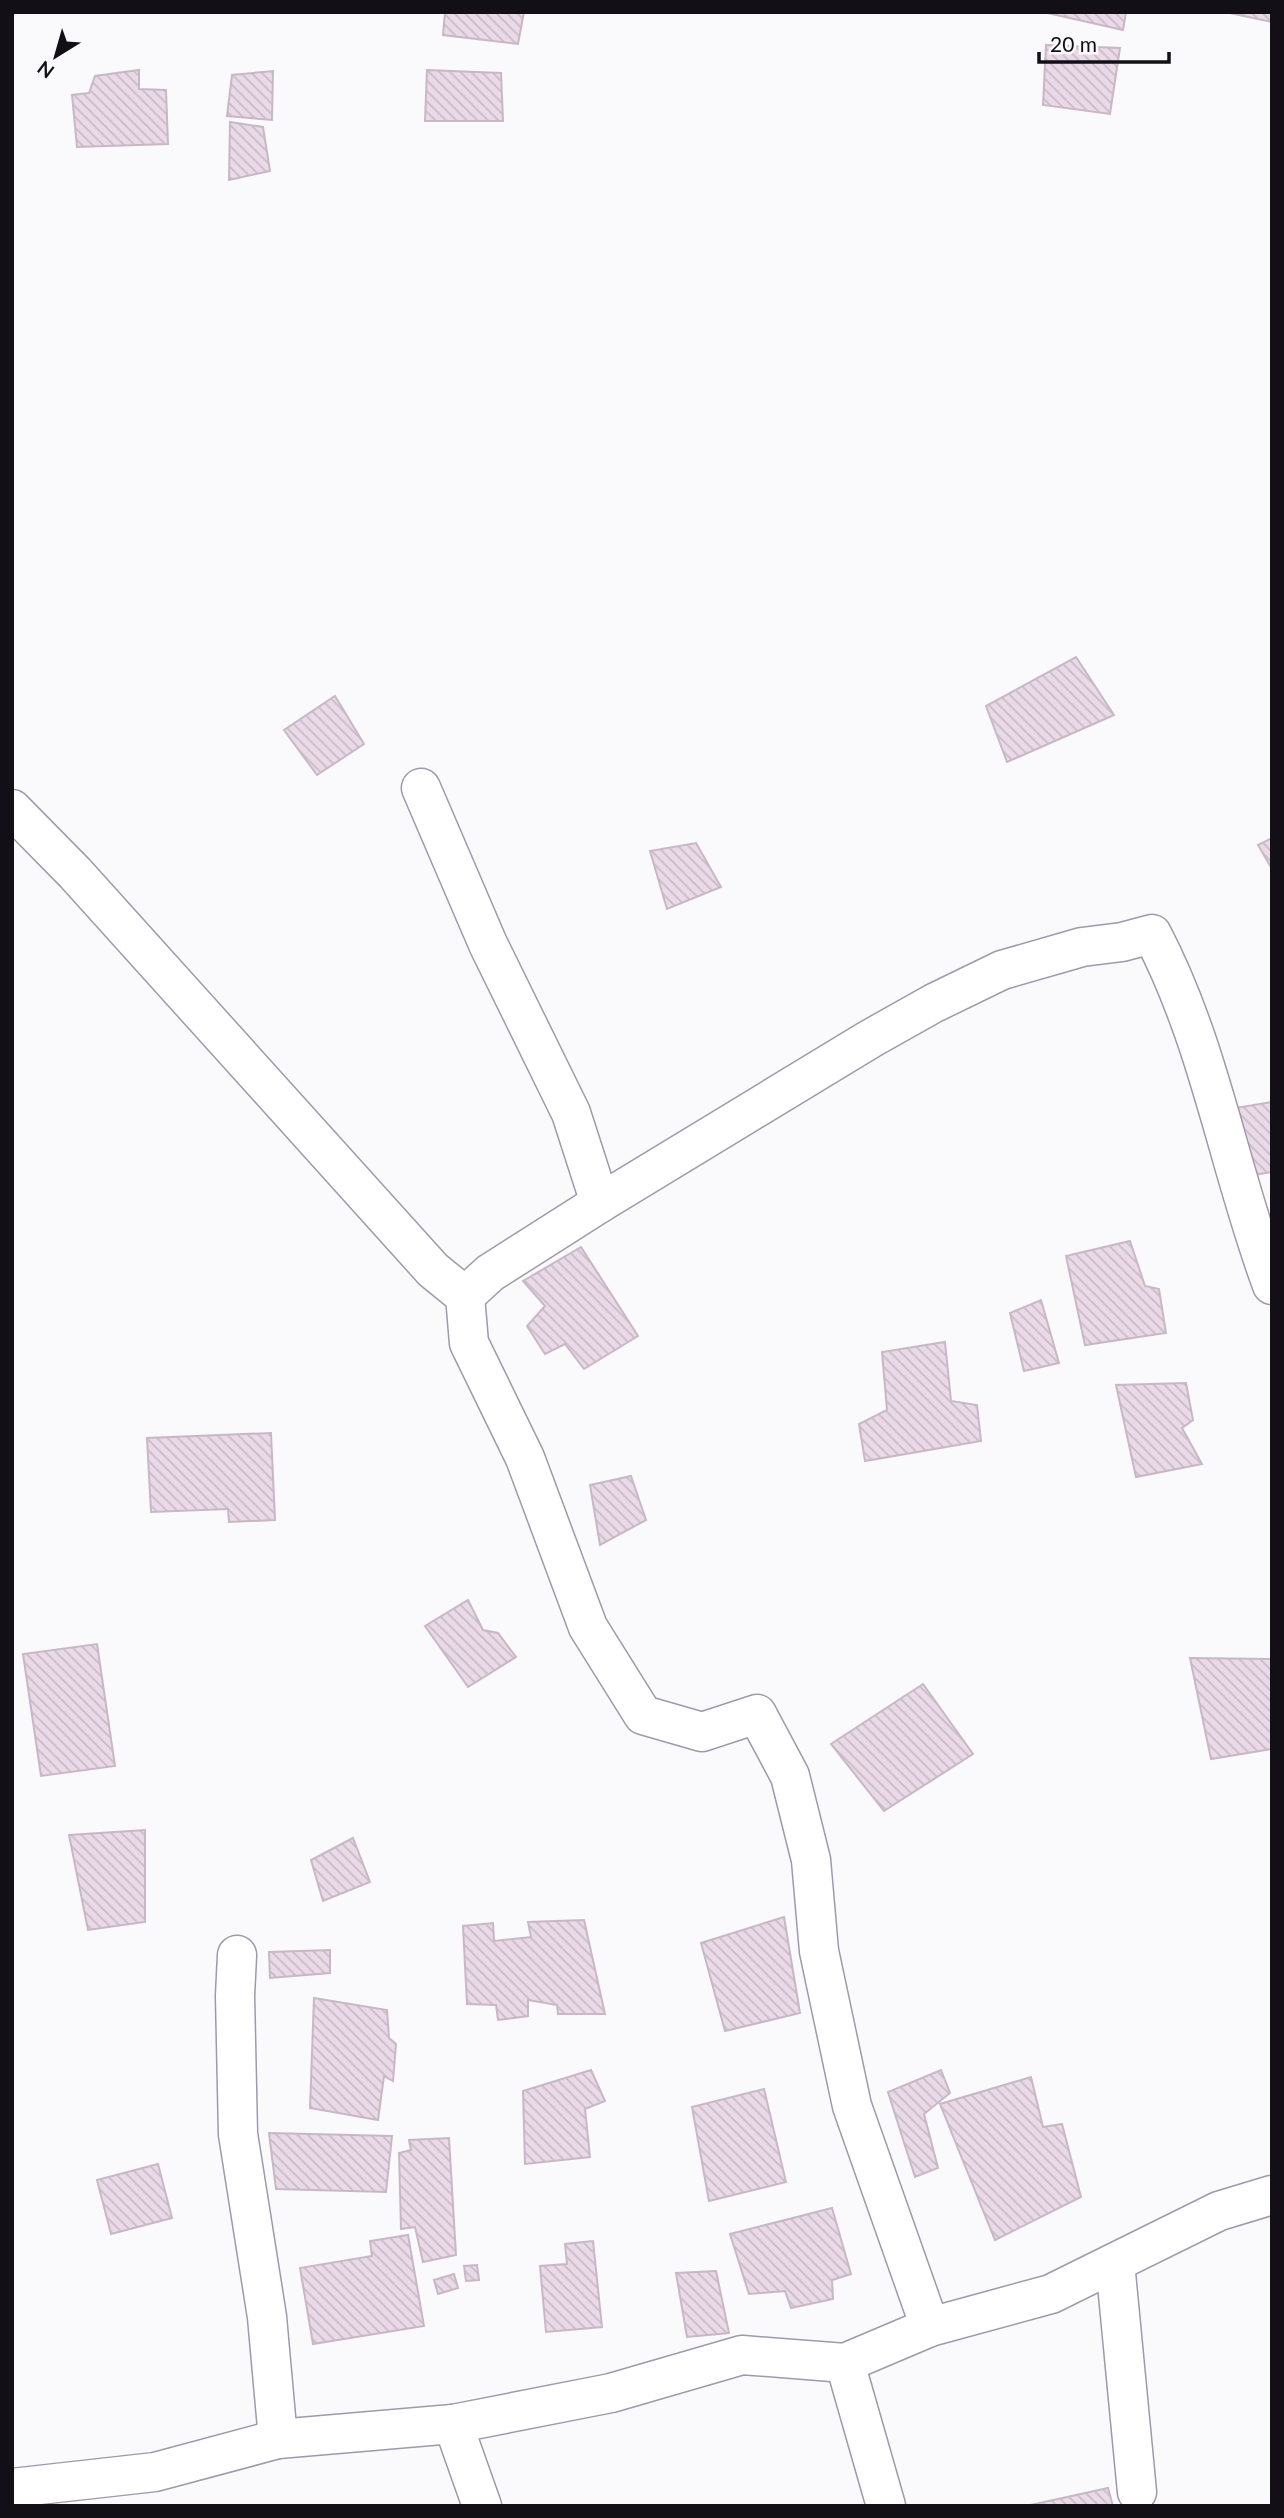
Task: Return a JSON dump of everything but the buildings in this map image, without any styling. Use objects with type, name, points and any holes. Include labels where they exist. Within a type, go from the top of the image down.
[{"type":"street","points":[[421,788],[488,944],[571,1114],[600,1203]]},
{"type":"street","points":[[12,809],[85,884],[433,1270],[465,1296],[469,1343],[525,1458],[588,1627],[643,1715],[702,1732],[757,1714],[790,1776],[811,1860],[819,1951],[852,2106],[930,2327]]},
{"type":"street","points":[[465,1296],[491,1273],[600,1203],[934,1003],[1002,970],[1082,947],[1122,942],[1152,934],[1164,956],[1205,1065],[1252,1232],[1272,1285]]},
{"type":"street","points":[[237,1955],[235,1996],[238,2134],[267,2317],[278,2439]]},
{"type":"street","points":[[12,2488],[155,2472],[278,2439],[453,2424],[611,2393],[742,2355],[845,2363],[930,2327],[1051,2294],[1219,2211],[1272,2196]]},
{"type":"street","points":[[1115,2263],[1137,2492]]},
{"type":"street","points":[[845,2363],[886,2506]]},
{"type":"street","points":[[453,2424],[482,2506]]}]
